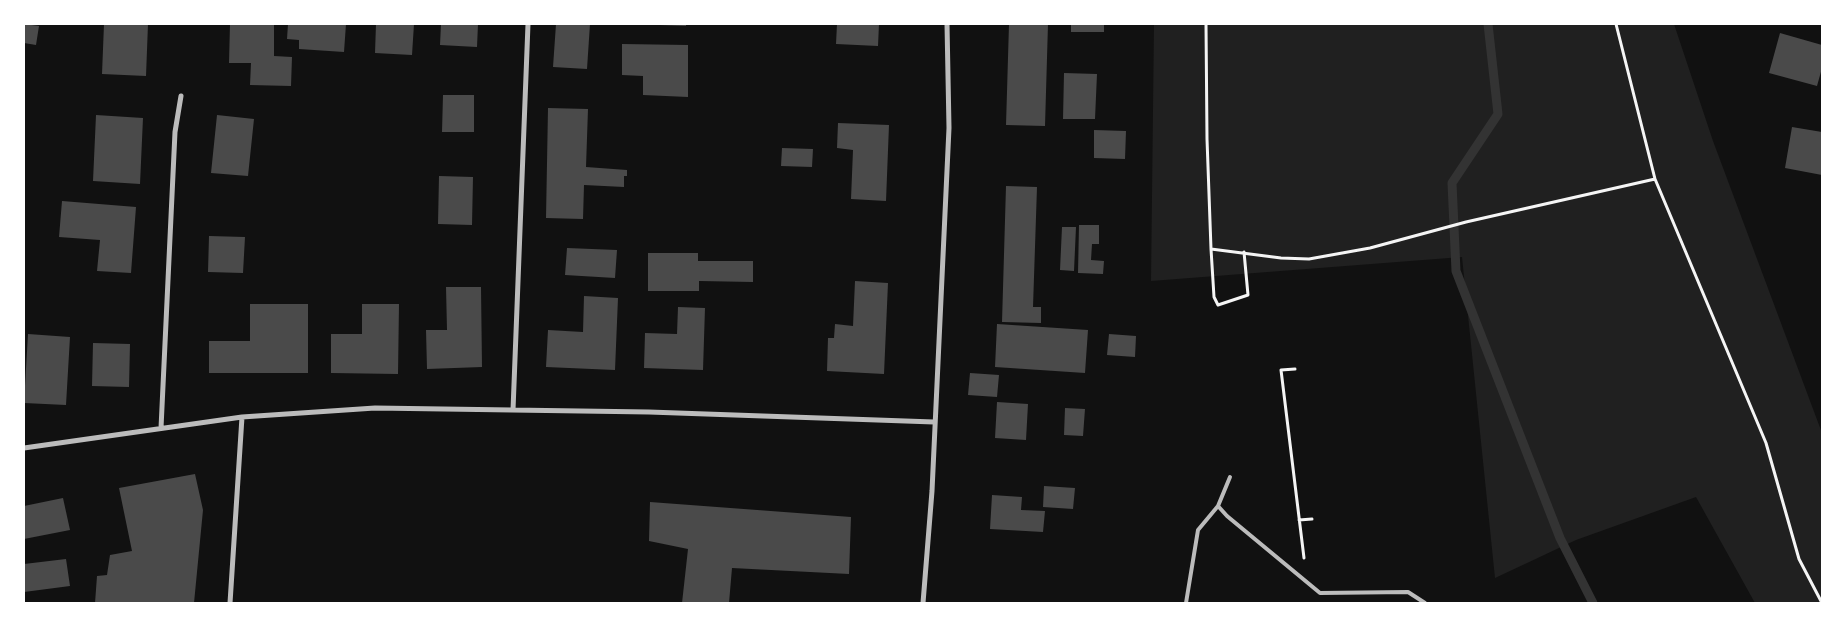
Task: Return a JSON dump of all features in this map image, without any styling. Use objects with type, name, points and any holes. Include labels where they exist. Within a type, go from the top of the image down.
[{"type":"street","points":[[514,410],[528,24]]},
{"type":"street","points":[[923,603],[932,491],[949,128],[947,24]]},
{"type":"street","points":[[161,428],[176,132],[181,96]]},
{"type":"street","points":[[24,448],[242,417],[375,408],[649,412],[934,422]]},
{"type":"street","points":[[230,603],[242,417]]},
{"type":"lane","points":[[1186,603],[1198,530],[1218,506],[1230,477]]},
{"type":"lane","points":[[1218,506],[1227,516],[1320,593],[1408,592],[1425,603]]},
{"type":"path","points":[[1206,24],[1207,139],[1211,249],[1214,298],[1218,305],[1248,295],[1244,252]]},
{"type":"path","points":[[1616,24],[1654,179],[1766,443],[1799,559],[1822,603]]},
{"type":"path","points":[[1211,249],[1282,258],[1309,259],[1370,248],[1466,222],[1654,179]]},
{"type":"path","points":[[1295,369],[1281,370],[1307,584]]},
{"type":"path","points":[[1299,520],[1312,519]]},
{"type":"shaded area","points":[[1154,24],[1674,24],[1713,141],[1822,433],[1822,603],[1755,603],[1696,497],[1576,540],[1495,578],[1462,257],[1151,281]]},
{"type":"building","points":[[24,24],[39,26],[36,45],[24,43]]},
{"type":"building","points":[[104,24],[148,24],[146,76],[102,74]]},
{"type":"building","points":[[230,24],[274,24],[274,56],[292,57],[291,86],[250,85],[251,63],[229,63]]},
{"type":"building","points":[[288,24],[346,24],[344,52],[299,49],[299,40],[287,39]]},
{"type":"building","points":[[376,24],[414,24],[412,55],[375,53]]},
{"type":"building","points":[[441,24],[478,24],[477,47],[440,45]]},
{"type":"building","points":[[556,24],[590,24],[587,69],[553,67]]},
{"type":"building","points":[[686,24],[686,26],[660,25]]},
{"type":"building","points":[[837,24],[879,24],[878,46],[836,44]]},
{"type":"building","points":[[1009,24],[1048,24],[1045,126],[1006,125]]},
{"type":"building","points":[[1071,24],[1104,24],[1104,32],[1071,32]]},
{"type":"building","points":[[1780,33],[1822,45],[1822,68],[1817,86],[1769,73]]},
{"type":"building","points":[[622,44],[688,45],[688,97],[643,95],[643,76],[622,75]]},
{"type":"building","points":[[1064,73],[1097,74],[1095,119],[1063,119]]},
{"type":"building","points":[[443,95],[474,95],[474,132],[442,132]]},
{"type":"building","points":[[548,108],[588,109],[586,167],[627,170],[627,176],[624,176],[624,187],[584,185],[583,219],[546,218]]},
{"type":"building","points":[[96,115],[143,118],[140,184],[93,181]]},
{"type":"building","points":[[217,115],[254,119],[248,176],[211,173]]},
{"type":"building","points":[[838,123],[889,125],[886,201],[851,199],[853,150],[837,148]]},
{"type":"building","points":[[1792,127],[1822,132],[1822,175],[1785,168]]},
{"type":"building","points":[[1094,130],[1126,131],[1125,159],[1094,158]]},
{"type":"building","points":[[782,148],[813,149],[812,167],[781,166]]},
{"type":"building","points":[[439,176],[473,177],[472,225],[438,224]]},
{"type":"building","points":[[1006,186],[1037,187],[1033,307],[1041,307],[1041,323],[1002,322]]},
{"type":"building","points":[[62,201],[136,207],[131,273],[97,271],[100,240],[59,237]]},
{"type":"building","points":[[1079,225],[1099,225],[1099,244],[1092,244],[1091,260],[1104,261],[1103,274],[1078,273]]},
{"type":"building","points":[[1062,227],[1076,227],[1074,271],[1060,270]]},
{"type":"building","points":[[209,236],[245,237],[243,273],[208,272]]},
{"type":"building","points":[[567,248],[617,250],[615,278],[565,275]]},
{"type":"building","points":[[648,253],[698,253],[698,261],[753,261],[753,282],[699,281],[699,291],[648,291]]},
{"type":"building","points":[[855,281],[888,283],[884,374],[827,371],[828,338],[834,338],[835,324],[853,326]]},
{"type":"building","points":[[446,287],[481,287],[482,367],[427,369],[426,330],[447,330]]},
{"type":"building","points":[[584,296],[618,298],[615,370],[546,367],[548,330],[583,332]]},
{"type":"building","points":[[250,304],[308,304],[308,373],[209,373],[209,341],[250,341]]},
{"type":"building","points":[[362,304],[399,304],[398,374],[331,373],[331,334],[362,334]]},
{"type":"building","points":[[678,307],[705,308],[703,370],[644,368],[645,333],[677,334]]},
{"type":"building","points":[[997,324],[1088,330],[1085,373],[995,367]]},
{"type":"building","points":[[28,334],[70,337],[66,405],[24,403]]},
{"type":"building","points":[[1109,334],[1136,336],[1135,357],[1107,355]]},
{"type":"building","points":[[93,343],[130,344],[129,387],[92,386]]},
{"type":"building","points":[[970,373],[999,375],[997,397],[968,395]]},
{"type":"building","points":[[997,402],[1028,404],[1026,440],[995,438]]},
{"type":"building","points":[[1065,408],[1085,409],[1083,436],[1064,435]]},
{"type":"building","points":[[195,474],[203,510],[194,603],[95,603],[97,576],[107,575],[110,555],[132,551],[119,488]]},
{"type":"building","points":[[1044,486],[1075,488],[1073,509],[1043,507]]},
{"type":"building","points":[[992,495],[1022,497],[1021,510],[1045,511],[1043,532],[990,529]]},
{"type":"building","points":[[63,498],[70,530],[24,539],[24,506]]},
{"type":"building","points":[[650,502],[851,517],[849,574],[732,568],[729,603],[682,603],[688,549],[649,541]]},
{"type":"building","points":[[66,559],[70,586],[24,592],[24,564]]},
{"type":"waterway","points":[[1488,24],[1498,114],[1452,183],[1456,271],[1560,538],[1593,603]]}]
